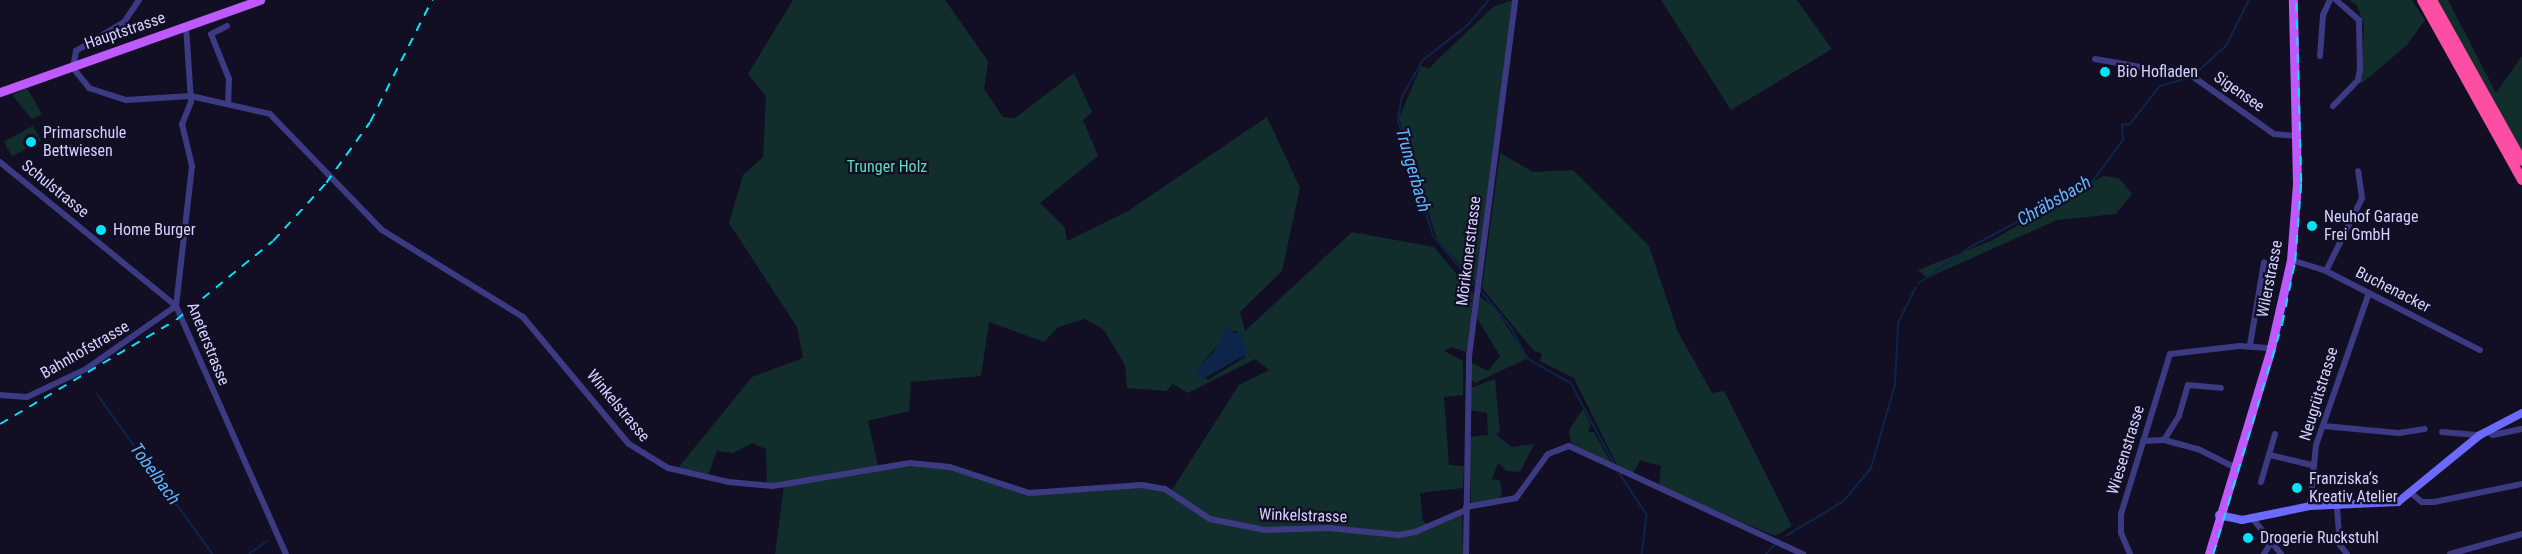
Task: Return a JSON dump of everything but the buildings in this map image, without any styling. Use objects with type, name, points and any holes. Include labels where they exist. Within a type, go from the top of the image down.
[{"type":"highway","points":[[2422,0],[2522,180]]},
{"type":"highway","points":[[2432,0],[2522,161]]},
{"type":"main road","name":"Hauptstrasse","points":[[0,92],[260,0]]},
{"type":"main road","name":"Wilerstrasse","points":[[2209,554],[2271,348],[2291,260],[2296,136],[2292,0]]},
{"type":"street","points":[[73,65],[79,46],[123,22],[139,0]]},
{"type":"street","name":"Mörikonerstrasse","points":[[1466,554],[1469,356],[1515,0]]},
{"type":"street","points":[[2320,57],[2323,15],[2331,0]]},
{"type":"street","points":[[2333,106],[2358,80],[2361,69],[2359,20],[2337,0]]},
{"type":"street","name":"Aneterstrasse","points":[[186,26],[191,96],[182,124],[192,166],[176,306],[286,554]]},
{"type":"street","points":[[227,26],[211,33],[229,79],[228,102]]},
{"type":"street","name":"Sigensee","points":[[2095,59],[2192,76],[2274,134],[2296,136]]},
{"type":"street","name":"Winkelstrasse","points":[[73,65],[89,88],[126,100],[191,96],[228,102],[270,114],[382,230],[523,316],[629,444],[668,468],[729,482],[773,486],[903,464],[941,465],[1029,493],[1142,484],[1165,489],[1210,519],[1245,527],[1415,532],[1466,509]]},
{"type":"street","name":"Schulstrasse","points":[[0,162],[176,306]]},
{"type":"street","points":[[2326,271],[2362,198],[2358,171]]},
{"type":"street","name":"Buchenacker","points":[[2291,260],[2326,271],[2480,350]]},
{"type":"street","points":[[2264,262],[2250,345],[2271,348]]},
{"type":"street","name":"Neugrütstrasse","points":[[2310,506],[2312,465],[2323,426],[2369,293]]},
{"type":"street","name":"Bahnhofstrasse","points":[[0,395],[27,397],[86,369],[176,306]]},
{"type":"street","name":"Wiesenstrasse","points":[[2130,554],[2121,533],[2121,514],[2170,354],[2250,345]]},
{"type":"street","points":[[2164,440],[2176,422],[2188,385],[2221,388]]},
{"type":"street","points":[[2219,515],[2253,519],[2310,506],[2392,503],[2412,494],[2483,433],[2522,413]]},
{"type":"street","points":[[2323,426],[2399,433],[2425,429]]},
{"type":"street","points":[[2442,432],[2493,435],[2522,429]]},
{"type":"street","points":[[2261,482],[2275,434]]},
{"type":"street","points":[[2143,441],[2164,440],[2236,468]]},
{"type":"street","points":[[1466,509],[1516,498],[1551,451],[1573,447],[1803,554]]},
{"type":"street","points":[[2270,455],[2312,465]]},
{"type":"street","points":[[2412,494],[2422,502],[2434,502],[2522,484]]},
{"type":"street","points":[[2337,506],[2340,545],[2347,554]]},
{"type":"street","points":[[2253,519],[2281,554]]},
{"type":"street","points":[[2450,554],[2522,534]]},
{"type":"street","points":[[2264,554],[2271,543]]},
{"type":"green space","name":"Trunger Holz","points":[[793,0],[945,0],[988,61],[984,89],[1003,117],[1015,118],[1074,73],[1092,112],[1083,120],[1098,156],[1040,203],[1065,228],[1067,241],[1128,211],[1267,117],[1300,188],[1282,271],[1240,312],[1245,331],[1352,232],[1434,247],[1474,295],[1466,352],[1452,347],[1444,351],[1463,361],[1463,395],[1444,397],[1449,465],[1464,466],[1463,488],[1420,493],[1423,521],[1428,525],[1462,515],[1463,554],[775,554],[784,486],[899,466],[938,466],[1031,495],[1135,486],[1170,493],[1239,385],[1269,370],[1255,359],[1188,393],[1173,384],[1166,391],[1127,388],[1125,365],[1104,330],[1085,319],[1058,327],[1044,342],[989,322],[981,376],[911,382],[909,411],[868,421],[878,466],[767,484],[766,449],[752,443],[733,453],[717,451],[708,475],[678,468],[752,377],[803,358],[797,327],[729,223],[743,175],[763,157],[766,96],[748,74]],"holes":[[[1230,331],[1237,331],[1245,357],[1208,380],[1196,370]]]},
{"type":"green space","points":[[1513,0],[1476,283],[1437,239],[1399,118],[1421,66],[1429,68],[1493,7]]},
{"type":"green space","points":[[1661,0],[1797,0],[1832,49],[1731,110]]},
{"type":"green space","points":[[2349,0],[2412,0],[2425,20],[2407,45],[2361,84],[2364,25],[2357,5]]},
{"type":"green space","points":[[2436,0],[2448,0],[2496,93],[2522,56],[2522,151]]},
{"type":"green space","points":[[27,88],[42,114],[32,119],[12,95]]},
{"type":"green space","points":[[33,126],[41,141],[12,157],[4,141]]},
{"type":"green space","points":[[1500,153],[1533,172],[1573,170],[1649,246],[1678,332],[1712,393],[1724,391],[1792,526],[1775,536],[1659,487],[1661,466],[1640,460],[1633,474],[1619,469],[1574,378],[1540,361],[1542,354],[1534,351],[1482,288]]},
{"type":"green space","points":[[2103,176],[2119,178],[2132,194],[2116,214],[2057,220],[1927,278],[1918,270],[1991,241]]},
{"type":"green space","points":[[1479,296],[1494,307],[1528,358],[1475,383],[1470,379],[1472,363],[1488,371],[1500,356],[1477,318]]},
{"type":"green space","points":[[1495,379],[1500,432],[1496,434],[1511,447],[1534,444],[1520,472],[1507,471],[1498,463],[1492,479],[1500,481],[1502,492],[1498,501],[1471,504],[1469,437],[1488,435],[1487,413],[1469,410],[1471,388]]},
{"type":"green space","points":[[1583,409],[1591,425],[1588,432],[1594,432],[1613,466],[1571,443],[1569,430]]},
{"type":"water","points":[[1227,323],[1230,331],[1243,334],[1247,354],[1201,380],[1196,370],[1215,350]]},
{"type":"waterway","name":"Trungerbach","points":[[1475,286],[1433,236],[1398,121],[1402,97],[1423,60],[1468,25],[1489,0]]},
{"type":"waterway","name":"Chräbsbach","points":[[2196,73],[2226,46],[2249,0]]},
{"type":"waterway","name":"Chräbsbach","points":[[1919,283],[1969,248],[2093,181],[2123,140],[2122,125],[2130,124],[2160,86],[2188,78]]},
{"type":"waterway","name":"Chräbsbach","points":[[1786,536],[1844,501],[1871,468],[1895,385],[1898,323],[1916,287]]},
{"type":"waterway","name":"Trungerbach","points":[[1481,291],[1511,327],[1528,359],[1571,383],[1614,463]]},
{"type":"waterway","name":"Tobelbach","points":[[97,394],[213,554]]},
{"type":"waterway","name":"Trungerbach","points":[[1620,474],[1647,515],[1642,554]]},
{"type":"waterway","points":[[249,554],[267,541]]},
{"type":"waterway","name":"Chräbsbach","points":[[1766,554],[1774,545]]},
{"type":"railway","points":[[0,424],[176,320],[273,241],[326,183],[370,122],[432,0]]},
{"type":"railway","points":[[2213,554],[2282,324],[2295,261],[2301,182],[2296,0]]},
{"type":"place","name":"Bio Hofladen","points":[[2105,72]]},
{"type":"place","name":"Primarschule Bettwiesen","points":[[31,142]]},
{"type":"place","name":"Neuhof Garage Frei GmbH","points":[[2312,226]]},
{"type":"place","name":"Home Burger","points":[[101,230]]},
{"type":"place","name":"Franziska‘s Kreativ Atelier","points":[[2297,488]]},
{"type":"place","name":"Drogerie Ruckstuhl","points":[[2248,538]]}]
